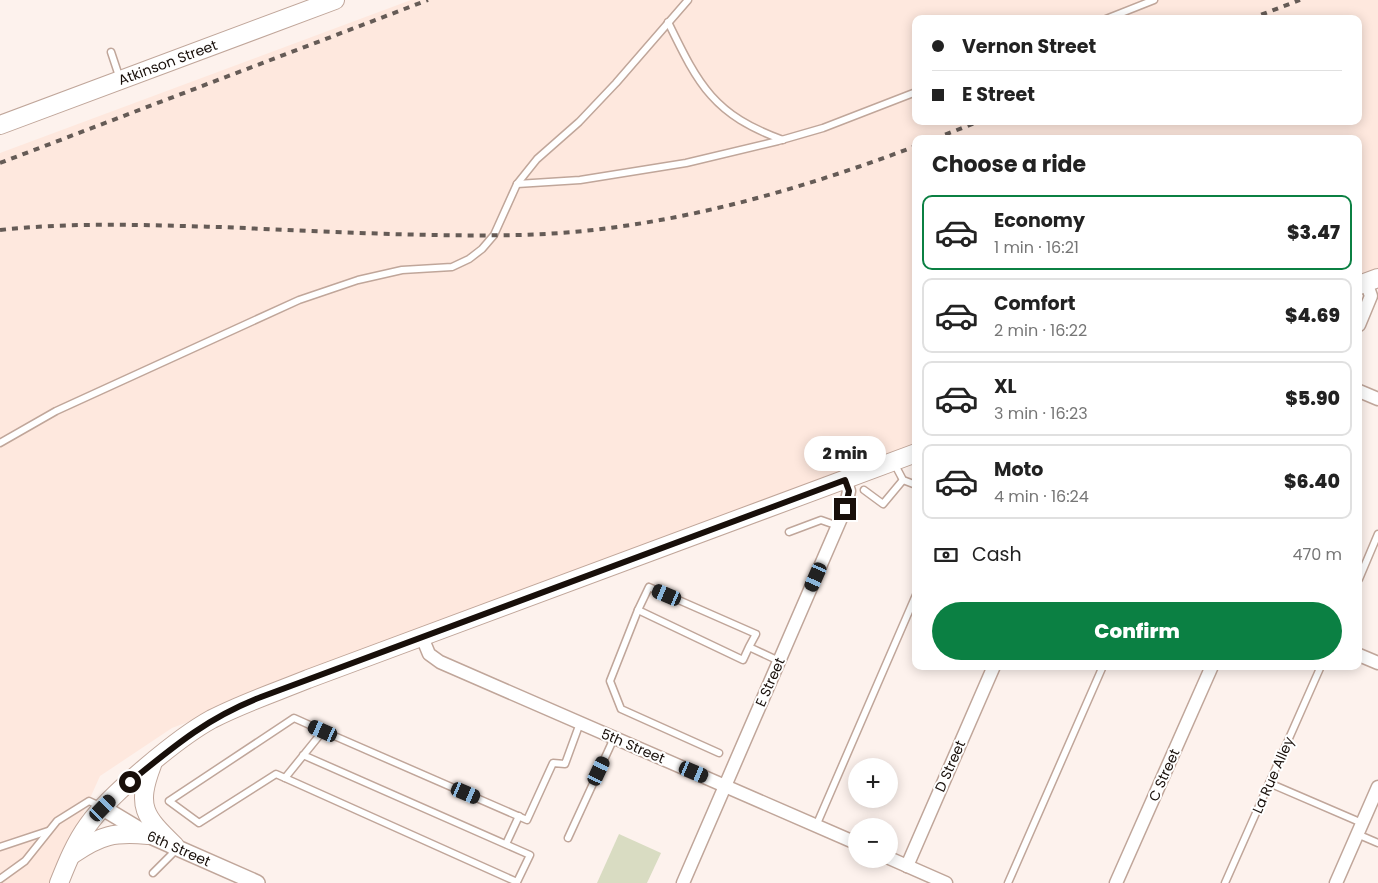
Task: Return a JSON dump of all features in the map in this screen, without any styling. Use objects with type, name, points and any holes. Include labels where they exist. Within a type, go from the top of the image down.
[{"type":"main road","name":"Atkinson Street","points":[[0,125],[335,0]]},
{"type":"main road","points":[[62,881],[70,856],[89,824],[103,808],[181,740],[211,720],[237,707],[912,455]]},
{"type":"main road","points":[[153,764],[144,786],[143,805],[153,824],[177,847]]},
{"type":"main road","points":[[70,856],[106,835],[123,833],[148,834]]},
{"type":"street","points":[[1362,318],[1371,296],[1368,282]]},
{"type":"street","points":[[1362,392],[1378,399]]},
{"type":"street","name":"E Street","points":[[683,883],[838,526],[849,498],[845,480]]},
{"type":"street","name":"5th Street","points":[[422,637],[429,654],[440,662],[848,840]]},
{"type":"street","points":[[1362,656],[1378,663]]},
{"type":"street","name":"D Street","points":[[907,866],[992,670]]},
{"type":"street","name":"C Street","points":[[1116,883],[1210,670]]},
{"type":"street","points":[[1336,883],[1378,787]]},
{"type":"street","name":"6th Street","points":[[103,808],[148,834],[251,882]]},
{"type":"street","points":[[898,862],[946,883]]},
{"type":"lane","points":[[0,443],[56,411],[299,300],[358,280],[402,270],[452,268],[469,259],[482,249],[494,235],[517,184],[537,159],[579,122],[616,83],[688,0]]},
{"type":"lane","points":[[1116,15],[1154,0]]},
{"type":"lane","points":[[668,22],[695,75],[713,98],[747,125],[783,140]]},
{"type":"lane","points":[[111,52],[121,80]]},
{"type":"lane","points":[[517,184],[580,180],[676,164],[783,140],[822,128],[912,94]]},
{"type":"lane","points":[[893,462],[903,480],[912,483]]},
{"type":"lane","points":[[864,490],[883,504],[903,480]]},
{"type":"lane","points":[[789,532],[821,520],[838,526]]},
{"type":"lane","points":[[1362,572],[1378,534]]},
{"type":"lane","points":[[638,610],[744,660],[756,634],[649,587],[638,610],[610,681],[621,709],[719,753]]},
{"type":"lane","points":[[816,826],[912,604]]},
{"type":"lane","points":[[749,646],[779,661]]},
{"type":"lane","points":[[1008,883],[1101,670]]},
{"type":"lane","name":"La Rue Alley","points":[[1225,883],[1319,670]]},
{"type":"lane","points":[[303,755],[530,855],[517,882],[276,774],[199,823],[169,801],[294,718],[527,820],[553,763],[565,764],[580,723]]},
{"type":"lane","points":[[285,778],[323,731]]},
{"type":"lane","points":[[568,838],[614,738]]},
{"type":"lane","points":[[1269,783],[1360,829],[1378,844]]},
{"type":"lane","points":[[0,878],[25,861],[57,821],[89,801],[103,808]]},
{"type":"lane","points":[[506,844],[519,816]]},
{"type":"lane","points":[[0,848],[49,831]]},
{"type":"lane","points":[[153,873],[177,847]]},
{"type":"shaded area","points":[[411,0],[1378,0],[1378,270],[1362,276],[1362,135],[912,135],[912,448],[172,728],[100,776],[52,883],[0,883],[0,153]]},
{"type":"green space","points":[[619,834],[661,853],[647,883],[597,883]]},
{"type":"railway","points":[[0,163],[428,0]]},
{"type":"railway","points":[[1261,15],[1300,0]]},
{"type":"railway","points":[[944,135],[970,125]]},
{"type":"railway","points":[[0,230],[27,227],[110,225],[443,235],[518,235],[569,232],[620,227],[720,207],[819,180],[912,147]]},
{"type":"route","points":[[130,782],[181,740],[211,720],[245,703],[845,480],[849,491],[849,498],[845,509]]}]
